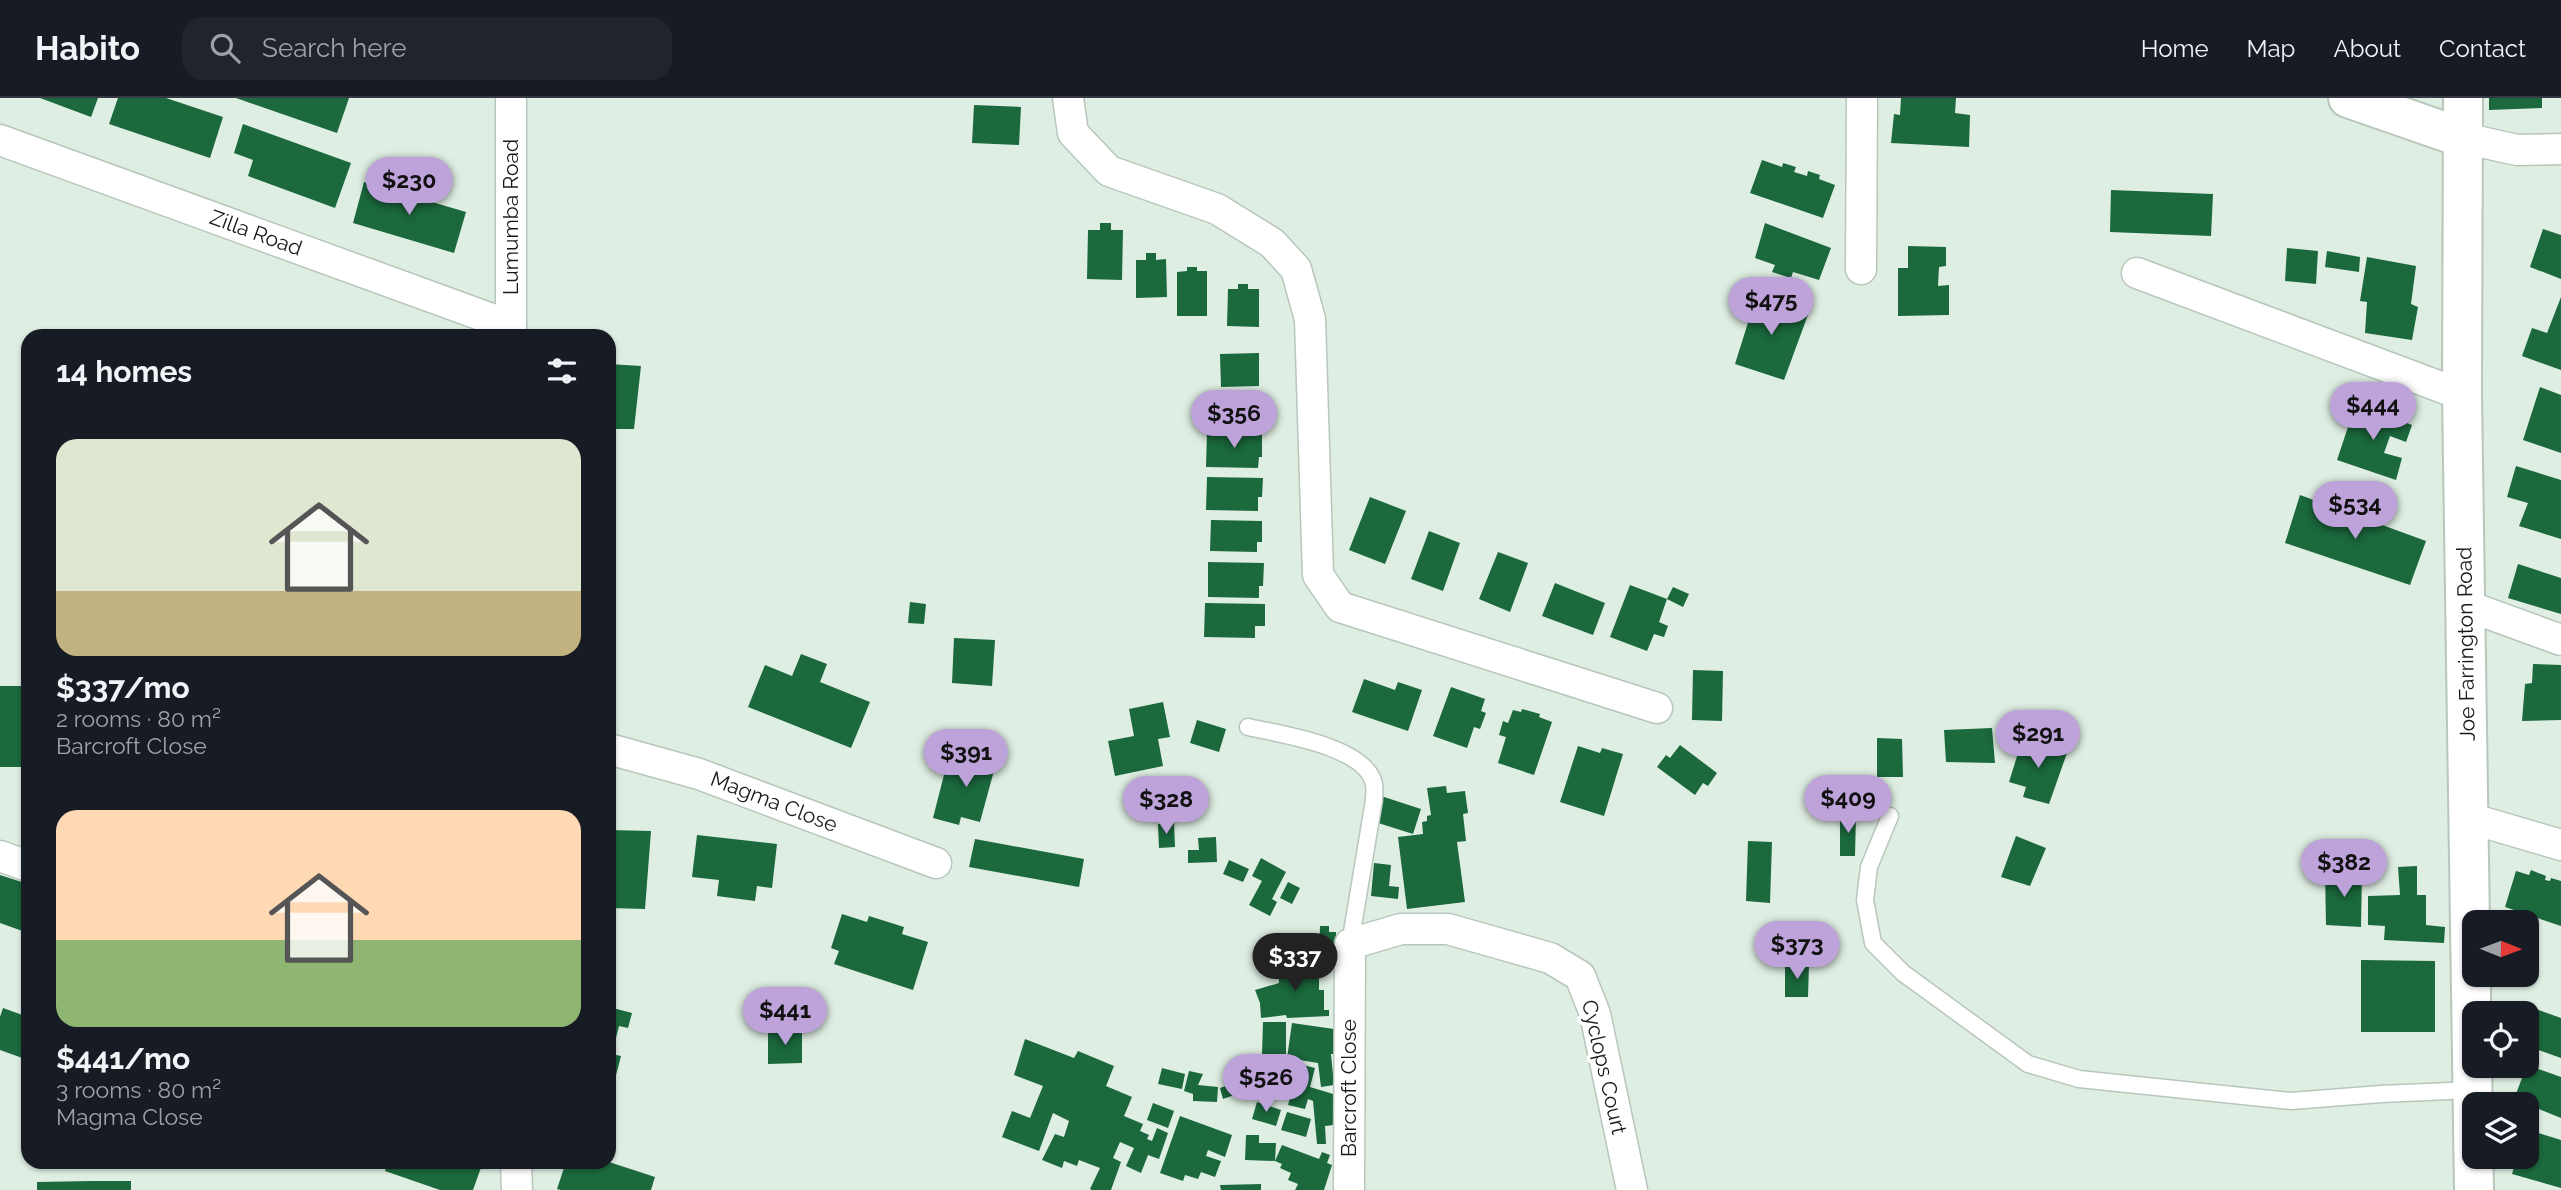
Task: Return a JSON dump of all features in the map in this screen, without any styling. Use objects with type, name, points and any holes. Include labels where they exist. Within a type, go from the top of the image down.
[{"type":"main road","points":[[2348,98],[2463,138]]},
{"type":"main road","name":"Joe Farrington Road","points":[[2463,98],[2462,395],[2474,1190]]},
{"type":"street","name":"Lumumba Road","points":[[511,98],[511,329]]},
{"type":"street","points":[[1068,98],[1073,133],[1109,171],[1217,209],[1272,243],[1296,269],[1310,319],[1318,575],[1340,607],[1657,708]]},
{"type":"street","points":[[1861,269],[1862,98]]},
{"type":"street","points":[[2463,138],[2516,150],[2561,149]]},
{"type":"street","name":"Zilla Road","points":[[0,140],[506,329]]},
{"type":"street","points":[[2137,273],[2462,395]]},
{"type":"street","points":[[2465,605],[2561,640]]},
{"type":"street","name":"Magma Close","points":[[616,751],[699,774],[936,863]]},
{"type":"street","points":[[2469,817],[2561,845]]},
{"type":"street","points":[[0,856],[21,864]]},
{"type":"street","name":"Cyclops Court","points":[[1350,944],[1401,929],[1448,929],[1550,958],[1580,976],[1595,1014],[1632,1190]]},
{"type":"street","name":"Barcroft Close","points":[[1349,1190],[1350,944]]},
{"type":"street","points":[[516,1169],[517,1190]]},
{"type":"lane","points":[[1248,727],[1337,748],[1361,764],[1374,781],[1374,800],[1350,944]]},
{"type":"lane","points":[[1890,816],[1870,867],[1865,900],[1873,943],[1903,973],[2028,1064],[2079,1079],[2291,1101],[2473,1090]]},
{"type":"building","points":[[40,98],[98,98],[91,117]]},
{"type":"building","points":[[118,98],[166,98],[223,117],[210,158],[109,124]]},
{"type":"building","points":[[236,98],[349,98],[337,133]]},
{"type":"building","points":[[1901,98],[1956,98],[1955,113],[1970,115],[1969,147],[1891,143],[1894,114],[1900,115]]},
{"type":"building","points":[[2489,98],[2542,98],[2542,108],[2489,110]]},
{"type":"building","points":[[974,105],[1021,107],[1019,145],[972,143]]},
{"type":"building","points":[[243,124],[351,163],[335,208],[248,176],[253,160],[234,153]]},
{"type":"building","points":[[1762,160],[1782,167],[1783,163],[1796,167],[1794,172],[1807,176],[1808,171],[1820,175],[1819,179],[1835,185],[1823,218],[1750,193]]},
{"type":"building","points":[[364,182],[466,212],[454,253],[353,223]]},
{"type":"building","points":[[2111,190],[2213,194],[2211,236],[2110,232]]},
{"type":"building","points":[[1100,223],[1111,223],[1111,230],[1123,230],[1122,280],[1087,279],[1088,230],[1100,230]]},
{"type":"building","points":[[1765,223],[1831,248],[1819,280],[1793,272],[1791,278],[1772,272],[1775,265],[1755,258]]},
{"type":"building","points":[[2543,229],[2561,235],[2561,279],[2530,267]]},
{"type":"building","points":[[1908,246],[1946,247],[1946,266],[1939,267],[1938,286],[1949,285],[1949,315],[1898,316],[1898,268],[1908,268]]},
{"type":"building","points":[[2287,248],[2318,251],[2316,284],[2285,281]]},
{"type":"building","points":[[2327,251],[2360,257],[2359,272],[2325,267]]},
{"type":"building","points":[[1146,253],[1156,253],[1156,260],[1166,259],[1167,297],[1136,298],[1136,260],[1146,260]]},
{"type":"building","points":[[2367,257],[2416,266],[2411,304],[2418,307],[2412,340],[2365,333],[2367,302],[2360,301]]},
{"type":"building","points":[[1187,267],[1207,271],[1207,316],[1177,316],[1177,272],[1187,271]]},
{"type":"building","points":[[1238,284],[1248,284],[1248,289],[1259,289],[1259,327],[1227,326],[1228,289],[1238,289]]},
{"type":"building","points":[[1757,294],[1809,312],[1784,380],[1735,364]]},
{"type":"building","points":[[2561,297],[2561,370],[2522,356],[2532,328],[2547,333]]},
{"type":"building","points":[[1259,353],[1259,386],[1221,387],[1220,354]]},
{"type":"building","points":[[616,364],[641,366],[634,429],[616,429]]},
{"type":"building","points":[[2540,387],[2561,395],[2561,453],[2523,440]]},
{"type":"building","points":[[1260,391],[1261,416],[1258,416],[1258,428],[1211,429],[1210,392]]},
{"type":"building","points":[[2356,403],[2412,425],[2406,442],[2390,436],[2384,453],[2402,458],[2396,480],[2337,460]]},
{"type":"building","points":[[1207,432],[1262,433],[1262,457],[1259,457],[1258,468],[1206,467]]},
{"type":"building","points":[[2516,466],[2561,480],[2561,539],[2519,526],[2528,503],[2507,497]]},
{"type":"building","points":[[1207,477],[1263,478],[1258,511],[1206,510]]},
{"type":"building","points":[[2300,495],[2426,541],[2410,585],[2285,543]]},
{"type":"building","points":[[1370,497],[1406,511],[1385,564],[1349,550]]},
{"type":"building","points":[[1211,520],[1262,521],[1262,542],[1257,542],[1257,552],[1210,551]]},
{"type":"building","points":[[1429,531],[1460,543],[1443,591],[1411,579]]},
{"type":"building","points":[[1498,552],[1528,563],[1510,612],[1479,599]]},
{"type":"building","points":[[1208,562],[1264,563],[1263,586],[1259,586],[1259,598],[1208,597]]},
{"type":"building","points":[[2518,564],[2561,578],[2561,614],[2508,598]]},
{"type":"building","points":[[1555,583],[1605,603],[1593,635],[1542,616]]},
{"type":"building","points":[[1630,585],[1667,599],[1659,622],[1668,626],[1664,637],[1654,634],[1647,651],[1610,637]]},
{"type":"building","points":[[1673,587],[1689,594],[1683,607],[1667,599]]},
{"type":"building","points":[[910,602],[926,604],[924,624],[908,623]]},
{"type":"building","points":[[1205,603],[1265,604],[1265,626],[1255,626],[1255,638],[1204,637]]},
{"type":"building","points":[[954,638],[995,640],[992,686],[952,683]]},
{"type":"building","points":[[801,654],[827,664],[820,682],[870,702],[851,748],[748,707],[765,665],[792,676]]},
{"type":"building","points":[[2533,664],[2561,665],[2561,720],[2522,721],[2525,684],[2532,683]]},
{"type":"building","points":[[1693,670],[1723,671],[1722,721],[1692,720]]},
{"type":"building","points":[[1364,679],[1395,690],[1398,682],[1422,690],[1408,731],[1352,712]]},
{"type":"building","points":[[0,686],[21,686],[21,767],[0,767]]},
{"type":"building","points":[[1451,687],[1485,699],[1481,711],[1486,713],[1480,729],[1474,727],[1467,748],[1433,736]]},
{"type":"building","points":[[1163,702],[1170,737],[1158,739],[1163,766],[1115,776],[1108,741],[1134,736],[1129,709]]},
{"type":"building","points":[[1522,709],[1540,714],[1539,717],[1552,722],[1534,775],[1498,763],[1506,737],[1499,735],[1503,721],[1508,723],[1513,710],[1521,712]]},
{"type":"building","points":[[1197,720],[1226,729],[1219,752],[1190,743]]},
{"type":"building","points":[[1992,728],[1995,763],[1946,762],[1944,730]]},
{"type":"building","points":[[2023,737],[2067,753],[2049,804],[2023,797],[2026,787],[2009,782]]},
{"type":"building","points":[[1877,738],[1902,739],[1903,777],[1877,777]]},
{"type":"building","points":[[1680,745],[1717,773],[1708,786],[1703,783],[1695,795],[1657,767],[1666,755],[1670,758]]},
{"type":"building","points":[[1578,746],[1600,753],[1602,748],[1623,754],[1604,816],[1560,802]]},
{"type":"building","points":[[971,749],[998,756],[980,822],[961,817],[959,825],[933,818],[947,763],[966,768]]},
{"type":"building","points":[[1446,786],[1447,793],[1465,791],[1468,813],[1463,814],[1466,841],[1457,842],[1465,902],[1407,909],[1398,837],[1423,834],[1422,822],[1427,821],[1427,816],[1431,815],[1427,788]]},
{"type":"building","points":[[1381,796],[1421,809],[1413,834],[1372,821]]},
{"type":"building","points":[[1840,814],[1856,815],[1855,856],[1840,856]]},
{"type":"building","points":[[1174,823],[1175,847],[1159,848],[1158,824]]},
{"type":"building","points":[[616,830],[651,831],[645,909],[616,908]]},
{"type":"building","points":[[697,835],[777,844],[772,888],[757,886],[755,901],[717,896],[719,880],[692,877]]},
{"type":"building","points":[[2016,836],[2046,848],[2030,886],[2001,877]]},
{"type":"building","points":[[1216,837],[1217,862],[1188,863],[1188,850],[1199,850],[1198,838]]},
{"type":"building","points":[[975,839],[1084,859],[1079,887],[969,867]]},
{"type":"building","points":[[1748,841],[1772,842],[1770,903],[1746,901]]},
{"type":"building","points":[[1261,858],[1286,872],[1272,899],[1277,902],[1270,916],[1249,905],[1262,881],[1252,876]]},
{"type":"building","points":[[1229,860],[1249,869],[1243,882],[1223,874]]},
{"type":"building","points":[[1374,863],[1391,865],[1389,886],[1399,887],[1398,899],[1371,896]]},
{"type":"building","points":[[2417,866],[2417,895],[2426,895],[2426,925],[2445,927],[2444,943],[2384,940],[2385,926],[2368,925],[2368,896],[2400,895],[2398,867]]},
{"type":"building","points":[[2531,870],[2546,876],[2545,880],[2550,881],[2551,878],[2561,881],[2561,926],[2539,919],[2539,910],[2514,910],[2505,907],[2516,871],[2529,875]]},
{"type":"building","points":[[2325,871],[2362,873],[2361,927],[2326,925]]},
{"type":"building","points":[[0,875],[21,882],[21,930],[0,923]]},
{"type":"building","points":[[1288,882],[1300,888],[1292,904],[1280,898]]},
{"type":"building","points":[[842,914],[867,922],[869,916],[904,927],[902,934],[928,942],[913,990],[834,964],[839,951],[831,948]]},
{"type":"building","points":[[1320,926],[1329,926],[1329,932],[1336,932],[1336,951],[1319,950]]},
{"type":"building","points":[[1306,958],[1323,958],[1323,975],[1319,974],[1319,990],[1324,990],[1324,1010],[1329,1010],[1329,1016],[1287,1018],[1286,1015],[1261,1018],[1260,1003],[1255,990],[1279,983],[1278,969],[1304,968],[1305,974]]},
{"type":"building","points":[[2361,960],[2435,961],[2435,1032],[2361,1032]]},
{"type":"building","points":[[1809,964],[1808,997],[1785,997],[1785,966]]},
{"type":"building","points":[[3,1008],[21,1014],[21,1058],[0,1050],[0,1017]]},
{"type":"building","points":[[616,1009],[632,1013],[628,1028],[619,1026],[616,1038]]},
{"type":"building","points":[[2539,1010],[2561,1018],[2561,1058],[2539,1050]]},
{"type":"building","points":[[1263,1022],[1286,1022],[1286,1054],[1262,1054]]},
{"type":"building","points":[[1292,1023],[1334,1029],[1333,1038],[1338,1039],[1336,1054],[1331,1054],[1334,1085],[1321,1087],[1318,1063],[1287,1058]]},
{"type":"building","points":[[768,1031],[802,1031],[802,1063],[768,1064]]},
{"type":"building","points":[[1025,1039],[1074,1058],[1078,1051],[1114,1066],[1106,1086],[1132,1097],[1124,1116],[1143,1124],[1140,1131],[1149,1135],[1147,1139],[1152,1141],[1157,1128],[1168,1133],[1159,1159],[1148,1155],[1141,1173],[1126,1166],[1134,1148],[1120,1142],[1113,1158],[1121,1162],[1111,1190],[1092,1190],[1090,1189],[1100,1168],[1079,1160],[1077,1166],[1064,1161],[1062,1168],[1042,1160],[1055,1134],[1064,1137],[1069,1121],[1053,1113],[1039,1151],[1002,1137],[1012,1111],[1030,1118],[1043,1086],[1014,1075]]},
{"type":"building","points":[[616,1055],[621,1056],[616,1075]]},
{"type":"building","points":[[1266,1057],[1297,1064],[1289,1099],[1258,1091]]},
{"type":"building","points":[[1299,1064],[1315,1068],[1310,1087],[1340,1096],[1333,1103],[1334,1125],[1325,1126],[1326,1144],[1317,1144],[1313,1101],[1308,1099],[1305,1109],[1288,1105]]},
{"type":"building","points":[[1162,1068],[1185,1074],[1182,1089],[1158,1084]]},
{"type":"building","points":[[2539,1069],[2561,1077],[2561,1118],[2539,1109],[2539,1092],[2517,1092],[2522,1078],[2539,1078]]},
{"type":"building","points":[[1189,1071],[1203,1074],[1198,1085],[1218,1087],[1217,1102],[1193,1101],[1193,1094],[1184,1091]]},
{"type":"building","points":[[1237,1082],[1240,1093],[1223,1099],[1220,1088]]},
{"type":"building","points":[[1257,1102],[1281,1110],[1276,1126],[1252,1119]]},
{"type":"building","points":[[1153,1103],[1174,1111],[1168,1128],[1147,1120]]},
{"type":"building","points":[[1287,1112],[1311,1119],[1306,1137],[1281,1130]]},
{"type":"building","points":[[1180,1116],[1232,1135],[1225,1157],[1208,1150],[1206,1156],[1221,1161],[1215,1177],[1201,1172],[1198,1179],[1185,1175],[1183,1181],[1160,1173]]},
{"type":"building","points":[[2539,1133],[2561,1140],[2561,1188],[2512,1174],[2513,1169],[2539,1169]]},
{"type":"building","points":[[1246,1135],[1259,1135],[1259,1143],[1276,1143],[1275,1161],[1245,1160]]},
{"type":"building","points":[[1282,1145],[1319,1159],[1322,1152],[1330,1155],[1327,1163],[1332,1165],[1324,1190],[1295,1190],[1298,1184],[1288,1180],[1291,1173],[1280,1168],[1282,1164],[1275,1161]]},
{"type":"building","points":[[616,1164],[655,1177],[651,1190],[557,1189],[564,1169],[616,1169]]},
{"type":"building","points":[[480,1169],[473,1190],[440,1190],[385,1171]]},
{"type":"building","points":[[131,1181],[131,1190],[37,1190],[37,1182]]},
{"type":"building","points":[[1261,1184],[1261,1190],[1221,1190],[1220,1185]]}]
